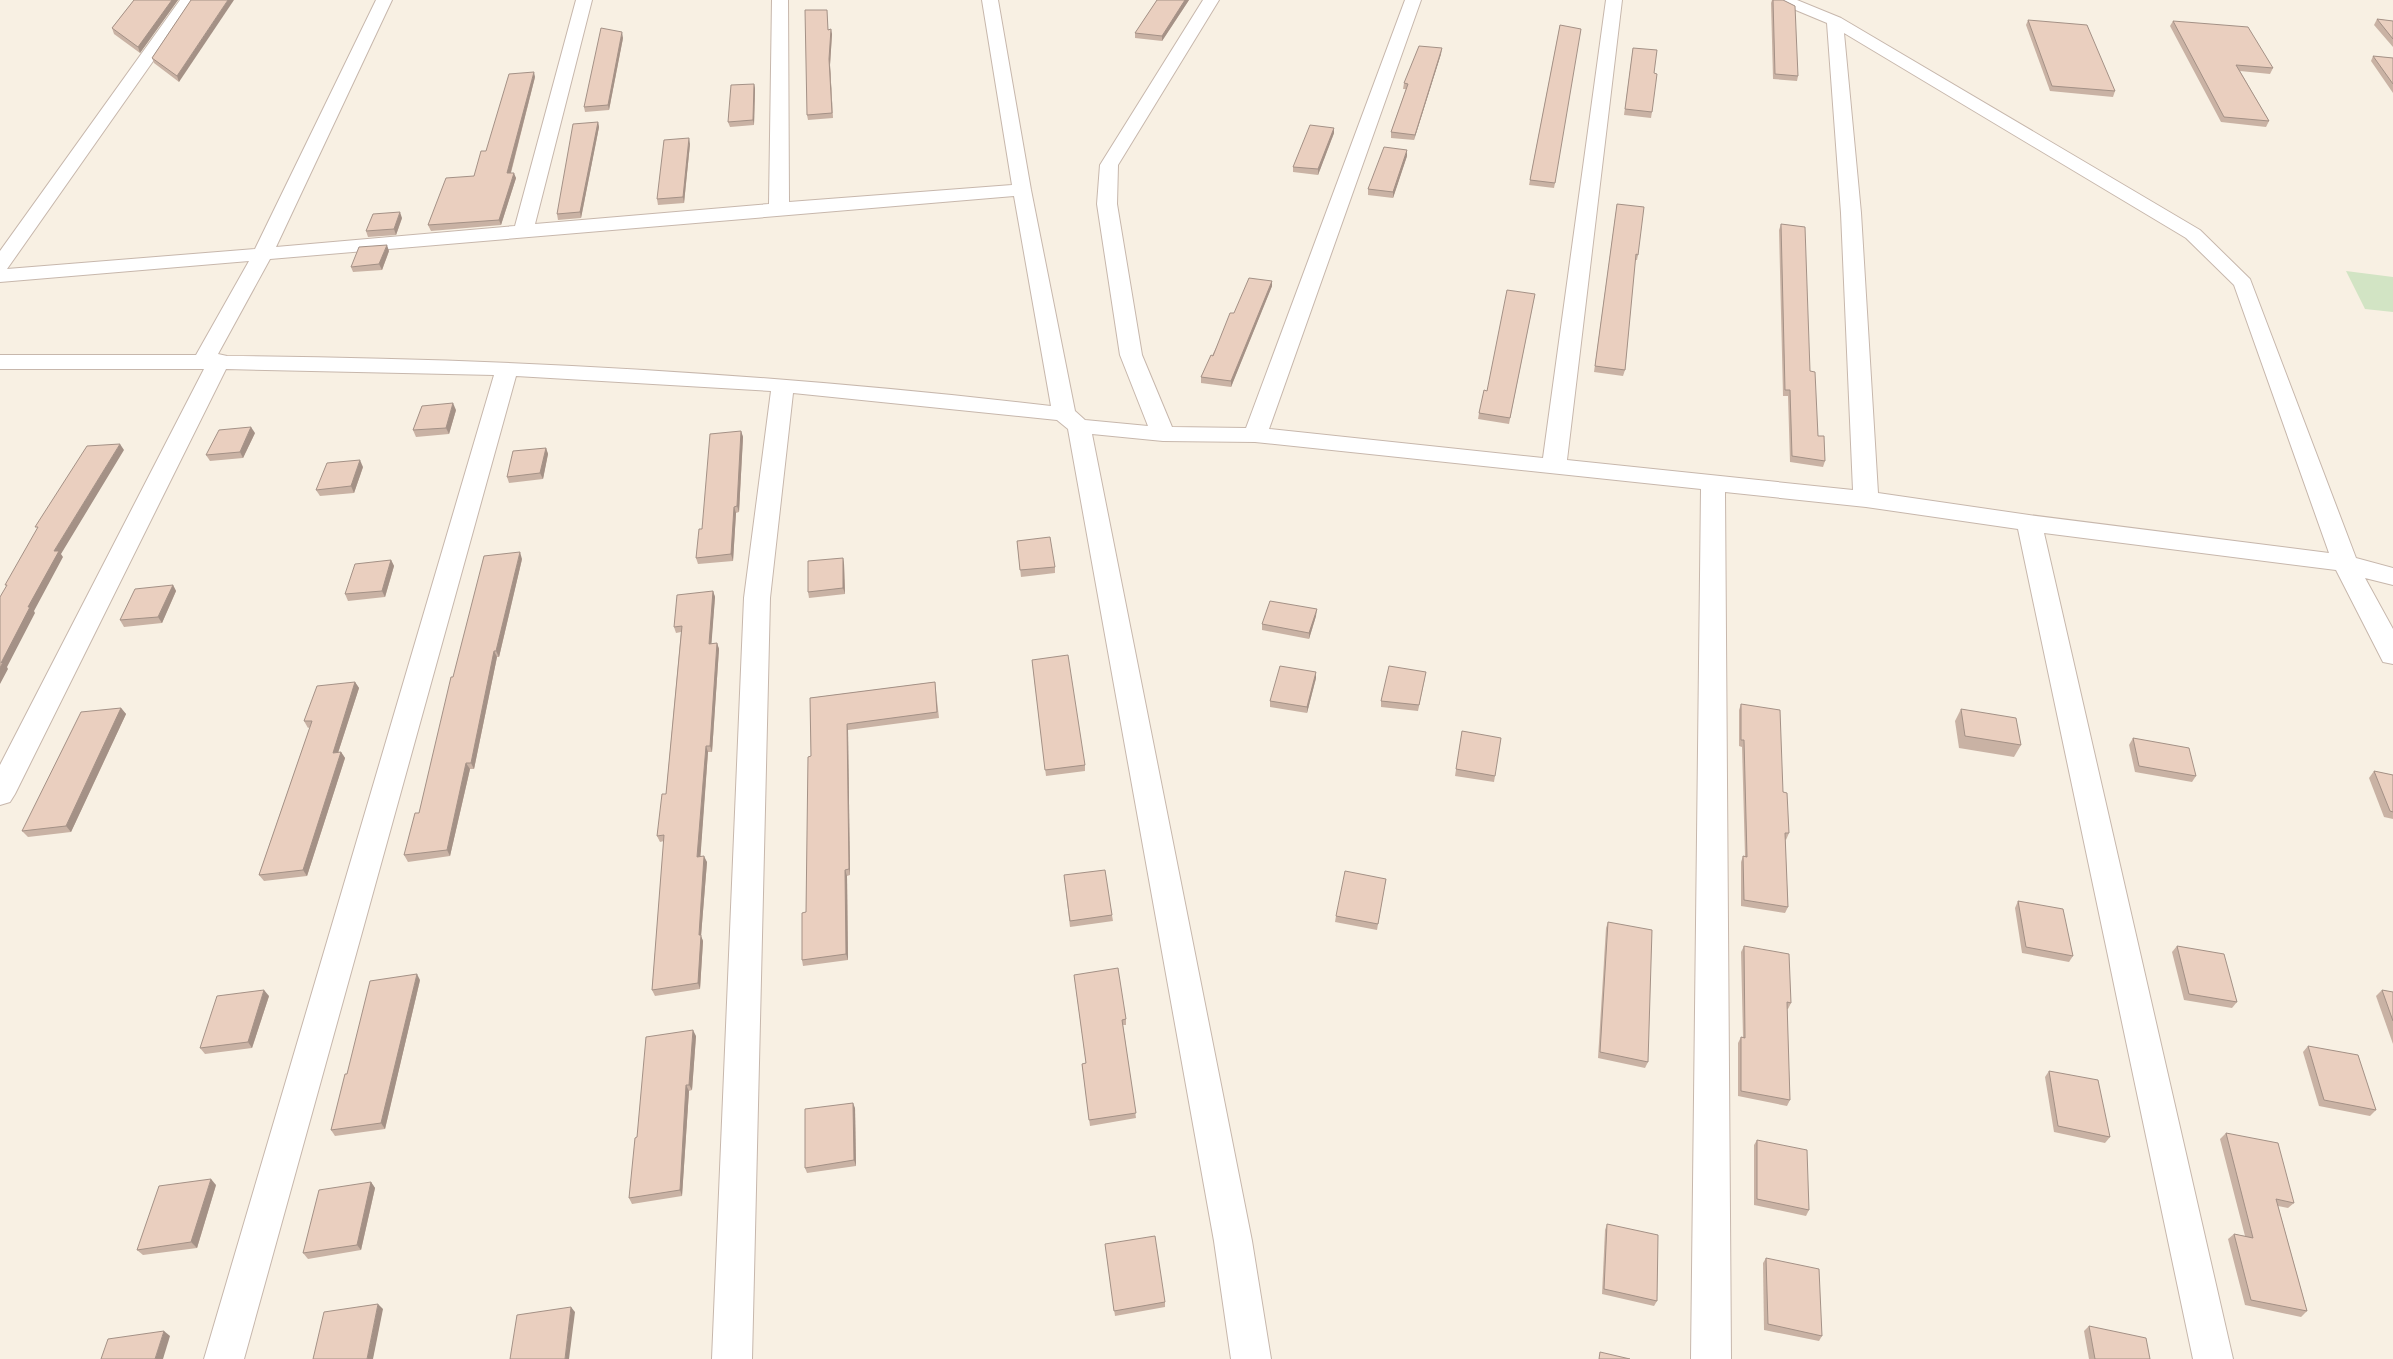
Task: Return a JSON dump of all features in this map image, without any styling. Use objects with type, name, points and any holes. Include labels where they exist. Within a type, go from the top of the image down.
[{"type":"street","points":[[0,265],[188,0]]},
{"type":"street","points":[[0,794],[384,0]]},
{"type":"street","points":[[524,231],[584,0]]},
{"type":"street","points":[[779,207],[780,0]]},
{"type":"street","points":[[990,0],[1022,190],[1072,420],[1231,1231],[1248,1358]]},
{"type":"street","points":[[1164,434],[1131,356],[1107,204],[1109,165],[1211,0]]},
{"type":"street","points":[[1255,435],[1413,0]]},
{"type":"street","points":[[1554,466],[1614,0]]},
{"type":"street","points":[[1784,0],[1835,22],[2193,234],[2243,283],[2345,563],[2393,655]]},
{"type":"street","points":[[1835,22],[1851,213],[1866,499]]},
{"type":"street","points":[[0,276],[262,255],[779,207],[1022,190]]},
{"type":"street","points":[[0,362],[211,360],[507,369],[783,386],[1072,420],[1164,434],[1255,435],[1866,499],[2029,523],[2345,563],[2393,577]]},
{"type":"street","points":[[224,1359],[507,369]]},
{"type":"street","points":[[732,1359],[757,598],[783,386]]},
{"type":"street","points":[[1711,1359],[1713,483]]},
{"type":"street","points":[[2029,523],[2213,1359]]},
{"type":"green space","points":[[2346,271],[2393,277],[2393,312],[2365,309]]},
{"type":"building","points":[[134,0],[172,0],[138,47],[112,28]]},
{"type":"building","points":[[191,0],[228,0],[177,76],[152,58]]},
{"type":"building","points":[[1157,0],[1185,0],[1162,36],[1135,33]]},
{"type":"building","points":[[1773,0],[1783,0],[1795,6],[1798,76],[1775,74]]},
{"type":"building","points":[[805,10],[827,10],[828,30],[831,29],[829,59],[832,113],[807,115]]},
{"type":"building","points":[[2377,19],[2393,21],[2393,39]]},
{"type":"building","points":[[2028,20],[2087,25],[2115,91],[2052,86]]},
{"type":"building","points":[[2173,21],[2248,27],[2273,68],[2236,65],[2269,121],[2224,117]]},
{"type":"building","points":[[1560,25],[1581,29],[1555,183],[1530,180]]},
{"type":"building","points":[[601,28],[622,32],[608,105],[584,107]]},
{"type":"building","points":[[1419,46],[1442,48],[1415,135],[1391,132],[1408,84],[1404,83]]},
{"type":"building","points":[[1633,48],[1657,50],[1654,73],[1657,74],[1652,112],[1625,109]]},
{"type":"building","points":[[2373,56],[2393,58],[2393,84]]},
{"type":"building","points":[[534,72],[507,173],[514,173],[499,220],[428,225],[446,178],[474,176],[481,151],[486,151],[509,74]]},
{"type":"building","points":[[754,84],[753,120],[728,122],[731,85]]},
{"type":"building","points":[[598,122],[580,212],[557,214],[573,124]]},
{"type":"building","points":[[1310,125],[1334,128],[1318,169],[1293,167]]},
{"type":"building","points":[[689,138],[683,197],[657,199],[664,140]]},
{"type":"building","points":[[1384,147],[1407,150],[1393,192],[1368,189]]},
{"type":"building","points":[[1617,204],[1644,207],[1638,255],[1636,254],[1625,370],[1595,366]]},
{"type":"building","points":[[400,212],[394,229],[366,231],[373,214]]},
{"type":"building","points":[[1781,224],[1805,227],[1810,371],[1815,372],[1818,436],[1824,436],[1825,461],[1792,456],[1790,390],[1785,390]]},
{"type":"building","points":[[387,245],[379,264],[351,267],[359,247]]},
{"type":"building","points":[[1249,278],[1272,281],[1231,381],[1201,377],[1211,355],[1213,356],[1230,313],[1234,313]]},
{"type":"building","points":[[1507,290],[1535,294],[1510,418],[1479,413],[1484,390],[1487,391]]},
{"type":"building","points":[[453,403],[446,428],[413,430],[422,406]]},
{"type":"building","points":[[251,427],[240,452],[206,455],[219,430]]},
{"type":"building","points":[[741,431],[737,506],[734,507],[731,554],[696,558],[699,529],[702,529],[710,434]]},
{"type":"building","points":[[120,444],[54,551],[59,551],[28,607],[30,607],[0,668],[0,597],[38,527],[35,527],[87,446]]},
{"type":"building","points":[[546,448],[540,473],[507,477],[513,451]]},
{"type":"building","points":[[360,460],[351,486],[316,490],[327,463]]},
{"type":"building","points":[[1050,537],[1055,567],[1020,570],[1017,541]]},
{"type":"building","points":[[520,552],[496,651],[494,651],[471,763],[466,763],[447,850],[404,855],[415,813],[419,813],[451,677],[453,677],[484,556]]},
{"type":"building","points":[[843,558],[843,588],[808,592],[808,561]]},
{"type":"building","points":[[391,560],[382,591],[345,594],[355,564]]},
{"type":"building","points":[[173,585],[158,617],[120,620],[135,589]]},
{"type":"building","points":[[713,591],[709,644],[717,643],[710,746],[706,746],[697,857],[704,856],[698,983],[652,990],[664,835],[657,836],[662,794],[666,794],[682,626],[674,627],[677,595]]},
{"type":"building","points":[[1270,601],[1317,609],[1309,633],[1262,624]]},
{"type":"building","points":[[1068,655],[1085,765],[1045,770],[1032,660]]},
{"type":"building","points":[[1280,666],[1316,672],[1307,707],[1270,701]]},
{"type":"building","points":[[1389,666],[1426,672],[1419,705],[1381,701]]},
{"type":"building","points":[[355,682],[333,753],[341,752],[303,870],[259,875],[312,721],[304,721],[317,686]]},
{"type":"building","points":[[935,682],[937,712],[847,724],[849,869],[845,870],[846,954],[802,960],[802,913],[806,912],[808,757],[811,756],[810,698]]},
{"type":"building","points":[[1741,704],[1780,710],[1783,792],[1787,793],[1789,833],[1785,833],[1788,907],[1744,900],[1743,856],[1747,857],[1744,740],[1741,740]]},
{"type":"building","points":[[121,708],[66,826],[22,831],[81,712]]},
{"type":"building","points":[[1961,709],[2016,718],[2021,745],[1965,736]]},
{"type":"building","points":[[1462,731],[1501,738],[1495,776],[1456,769]]},
{"type":"building","points":[[2133,738],[2189,748],[2196,776],[2139,766]]},
{"type":"building","points":[[2374,771],[2393,775],[2393,812],[2390,811]]},
{"type":"building","points":[[1105,870],[1112,915],[1070,921],[1064,875]]},
{"type":"building","points":[[1345,871],[1386,879],[1378,924],[1336,916]]},
{"type":"building","points":[[2018,901],[2063,909],[2073,956],[2026,947]]},
{"type":"building","points":[[1608,922],[1652,930],[1648,1062],[1600,1052]]},
{"type":"building","points":[[1744,946],[1789,954],[1791,1003],[1787,1002],[1790,1100],[1741,1091],[1741,1037],[1745,1038]]},
{"type":"building","points":[[2177,946],[2224,954],[2237,1002],[2189,994]]},
{"type":"building","points":[[1118,968],[1126,1019],[1122,1020],[1136,1113],[1089,1120],[1082,1064],[1086,1063],[1074,975]]},
{"type":"building","points":[[417,974],[381,1123],[331,1130],[370,981]]},
{"type":"building","points":[[264,990],[248,1042],[200,1048],[217,996]]},
{"type":"building","points":[[2382,990],[2393,992],[2393,1021]]},
{"type":"building","points":[[693,1030],[689,1085],[686,1085],[680,1190],[629,1198],[635,1138],[637,1137],[646,1037]]},
{"type":"building","points":[[2308,1046],[2358,1055],[2376,1110],[2324,1100]]},
{"type":"building","points":[[2049,1071],[2098,1080],[2110,1137],[2058,1126]]},
{"type":"building","points":[[853,1103],[854,1160],[805,1168],[805,1109]]},
{"type":"building","points":[[2226,1133],[2278,1143],[2294,1203],[2276,1199],[2307,1311],[2251,1300],[2234,1234],[2253,1238]]},
{"type":"building","points":[[1757,1140],[1807,1150],[1809,1210],[1757,1199]]},
{"type":"building","points":[[211,1179],[191,1242],[137,1250],[159,1186]]},
{"type":"building","points":[[371,1182],[357,1245],[303,1253],[319,1190]]},
{"type":"building","points":[[1607,1224],[1658,1235],[1657,1301],[1604,1289]]},
{"type":"building","points":[[1155,1236],[1165,1302],[1114,1311],[1105,1244]]},
{"type":"building","points":[[1766,1258],[1819,1269],[1822,1336],[1768,1324]]},
{"type":"building","points":[[378,1304],[367,1359],[313,1359],[324,1312]]},
{"type":"building","points":[[571,1307],[565,1359],[510,1359],[517,1315]]},
{"type":"building","points":[[2089,1326],[2146,1338],[2150,1359],[2095,1359]]},
{"type":"building","points":[[164,1331],[155,1359],[101,1359],[108,1339]]},
{"type":"building","points":[[1600,1352],[1630,1359],[1599,1359]]}]
